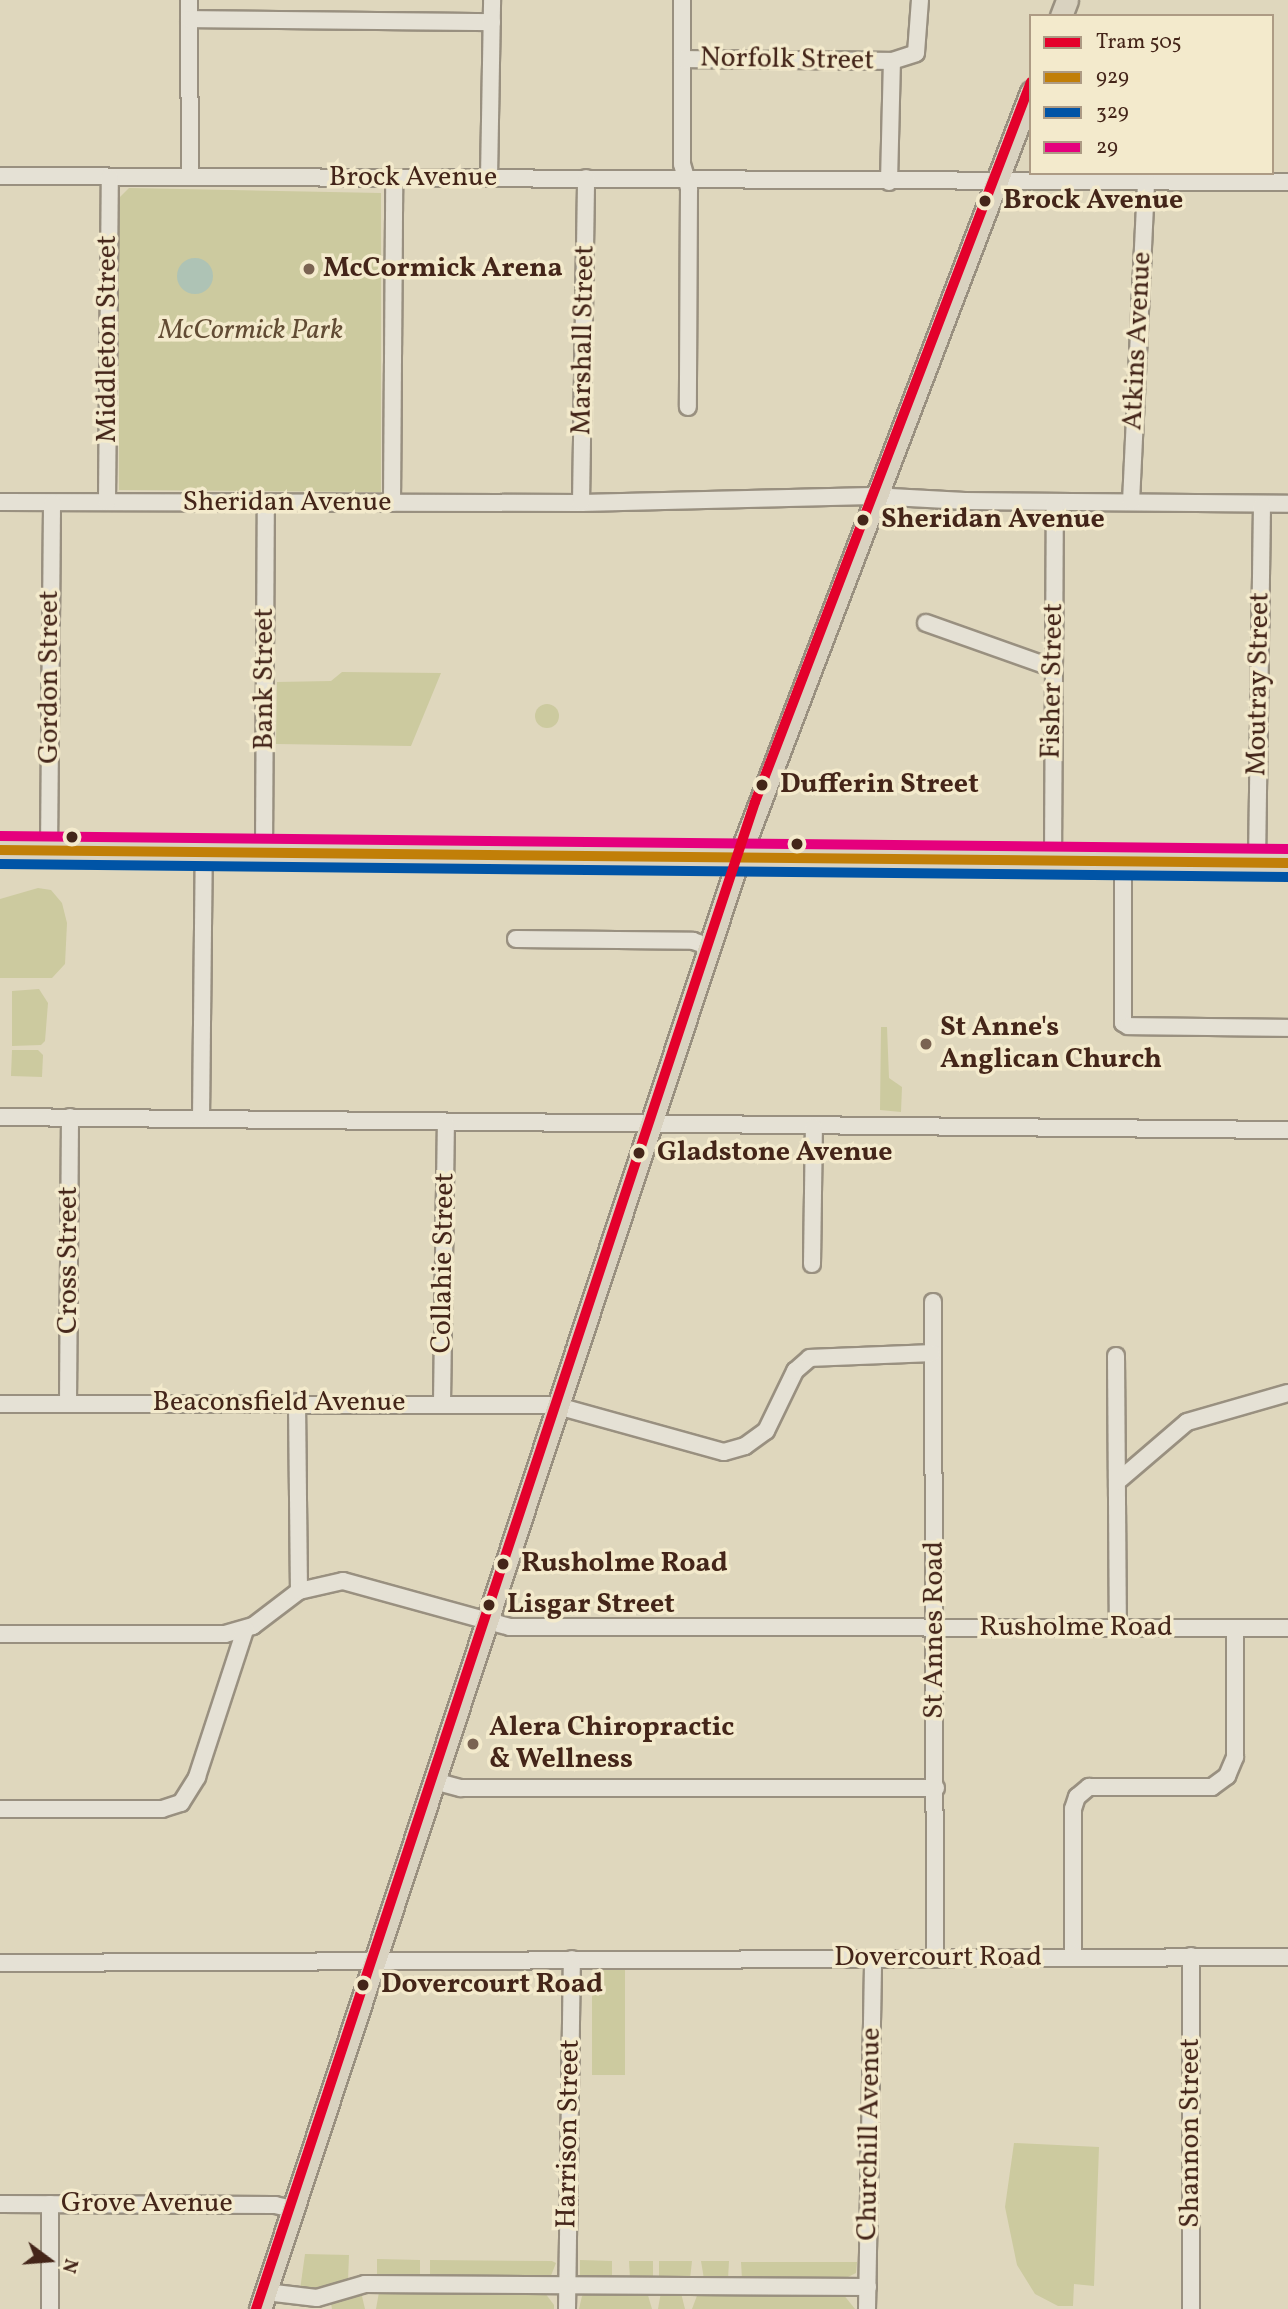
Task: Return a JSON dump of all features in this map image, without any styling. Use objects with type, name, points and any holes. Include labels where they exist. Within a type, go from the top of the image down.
[{"type":"main road","points":[[263,2301],[739,857],[1029,98]]},
{"type":"main road","points":[[0,850],[1288,863]]},
{"type":"street","points":[[189,0],[190,177]]},
{"type":"street","points":[[489,178],[492,0]]},
{"type":"street","points":[[682,0],[682,164],[686,178],[688,407]]},
{"type":"street","points":[[889,182],[892,61],[916,54],[920,0]]},
{"type":"street","points":[[189,19],[492,22]]},
{"type":"street","name":"Norfolk Street","points":[[682,59],[892,61]]},
{"type":"street","name":"Brock Avenue","points":[[0,176],[1288,182]]},
{"type":"street","name":"Middleton Street","points":[[107,502],[110,177]]},
{"type":"street","points":[[392,503],[394,178]]},
{"type":"street","name":"Marshall Street","points":[[581,503],[586,178]]},
{"type":"street","name":"Atkins Avenue","points":[[1130,502],[1146,181]]},
{"type":"street","name":"Sheridan Avenue","points":[[0,502],[581,503],[875,497],[1288,504]]},
{"type":"street","name":"Fisher Street","points":[[1053,861],[1055,502]]},
{"type":"street","name":"Gordon Street","points":[[49,851],[52,503]]},
{"type":"street","name":"Bank Street","points":[[264,853],[266,504]]},
{"type":"street","name":"Moutray Street","points":[[1257,863],[1262,504]]},
{"type":"street","points":[[926,623],[1053,668]]},
{"type":"street","points":[[201,1119],[204,853]]},
{"type":"street","points":[[1123,862],[1120,997],[1128,1026],[1288,1028]]},
{"type":"street","points":[[516,939],[692,942],[710,947]]},
{"type":"street","points":[[0,1117],[1288,1130]]},
{"type":"street","name":"Cross Street","points":[[68,1403],[70,1117]]},
{"type":"street","name":"Collahie Street","points":[[442,1403],[446,1122]]},
{"type":"street","points":[[812,1264],[814,1127]]},
{"type":"street","name":"St Annes Road","points":[[933,1302],[935,1957]]},
{"type":"street","name":"Beaconsfield Avenue","points":[[0,1404],[297,1402],[557,1406],[724,1452],[745,1446],[766,1431],[790,1379],[810,1357],[932,1353]]},
{"type":"street","points":[[1116,1356],[1118,1626]]},
{"type":"street","points":[[1117,1482],[1187,1422],[1288,1393]]},
{"type":"street","points":[[297,1402],[299,1591]]},
{"type":"street","points":[[0,1634],[225,1634],[245,1630],[299,1591],[324,1583],[357,1583],[486,1622]]},
{"type":"street","name":"Rusholme Road","points":[[486,1622],[551,1627],[1288,1628]]},
{"type":"street","points":[[1073,1957],[1073,1809],[1077,1797],[1089,1787],[1204,1788],[1227,1776],[1235,1757],[1235,1629]]},
{"type":"street","points":[[0,1808],[162,1809],[181,1803],[197,1777],[245,1630]]},
{"type":"street","points":[[434,1781],[460,1788],[936,1787]]},
{"type":"street","name":"Shannon Street","points":[[1191,1956],[1191,2309]]},
{"type":"street","name":"Dovercourt Road","points":[[0,1963],[1288,1957]]},
{"type":"street","name":"Harrison Street","points":[[567,2309],[572,1959]]},
{"type":"street","name":"Churchill Avenue","points":[[867,2309],[873,1959]]},
{"type":"street","name":"Grove Avenue","points":[[0,2204],[275,2205],[293,2209]]},
{"type":"street","points":[[50,2204],[50,2309]]},
{"type":"street","points":[[263,2301],[317,2298],[358,2284],[868,2287]]},
{"type":"green space","name":"McCormick Park","points":[[129,188],[381,193],[381,492],[119,490],[119,198]]},
{"type":"green space","points":[[342,672],[441,673],[411,746],[276,744],[277,682],[331,681]]},
{"type":"green space","points":[[547,704],[556,707],[559,716],[556,725],[547,728],[538,725],[535,716],[538,707]]},
{"type":"green space","points":[[38,888],[51,890],[62,903],[67,923],[65,964],[52,978],[0,978],[0,899]]},
{"type":"green space","points":[[39,989],[48,1003],[45,1041],[41,1045],[12,1046],[12,991]]},
{"type":"green space","points":[[881,1027],[887,1027],[889,1078],[902,1087],[901,1112],[880,1110]]},
{"type":"green space","points":[[12,1050],[38,1050],[43,1055],[42,1077],[11,1076]]},
{"type":"green space","points":[[592,1969],[625,1969],[625,2075],[592,2075]]},
{"type":"green space","points":[[1014,2143],[1099,2147],[1094,2286],[1074,2284],[1073,2306],[1058,2306],[1035,2294],[1017,2265],[1005,2207]]},
{"type":"green space","points":[[305,2254],[349,2255],[348,2280],[318,2290],[300,2290]]},
{"type":"green space","points":[[377,2259],[420,2260],[420,2277],[377,2277]]},
{"type":"green space","points":[[430,2260],[556,2263],[550,2278],[430,2278]]},
{"type":"green space","points":[[580,2260],[612,2261],[612,2279],[580,2278]]},
{"type":"green space","points":[[629,2261],[653,2261],[653,2279],[630,2279]]},
{"type":"green space","points":[[659,2261],[692,2261],[690,2279],[659,2279]]},
{"type":"green space","points":[[701,2261],[729,2261],[728,2279],[704,2279]]},
{"type":"green space","points":[[741,2262],[857,2262],[856,2273],[842,2280],[742,2279]]},
{"type":"green space","points":[[361,2292],[365,2309],[332,2309],[331,2303]]},
{"type":"green space","points":[[379,2292],[545,2293],[554,2309],[376,2309]]},
{"type":"green space","points":[[647,2292],[652,2309],[579,2309],[582,2296],[587,2293]]},
{"type":"green space","points":[[661,2292],[681,2293],[685,2309],[658,2309]]},
{"type":"green space","points":[[698,2293],[843,2294],[855,2309],[692,2309]]},
{"type":"shaded area","points":[[195,258],[207,264],[213,276],[207,288],[195,294],[183,288],[177,276],[183,264]]},
{"type":"tram line","name":"505","points":[[256,2309],[755,802],[1029,87]]},
{"type":"transit line","name":"29","points":[[0,836],[1288,849]]},
{"type":"transit line","name":"929","points":[[0,850],[1288,863]]},
{"type":"transit line","name":"329","points":[[0,864],[1288,877]]},
{"type":"place","name":"Brock Avenue","points":[[985,201]]},
{"type":"place","name":"McCormick Arena","points":[[309,269]]},
{"type":"place","name":"Sheridan Avenue","points":[[863,520]]},
{"type":"place","name":"Dufferin Street","points":[[762,785]]},
{"type":"place","name":"St Anne's Anglican Church","points":[[926,1044]]},
{"type":"place","name":"Gladstone Avenue","points":[[639,1153]]},
{"type":"place","name":"Rusholme Road","points":[[503,1564]]},
{"type":"place","name":"Lisgar Street","points":[[489,1605]]},
{"type":"place","name":"Alera Chiropractic & Wellness","points":[[473,1744]]},
{"type":"place","name":"Dovercourt Road","points":[[363,1985]]}]
